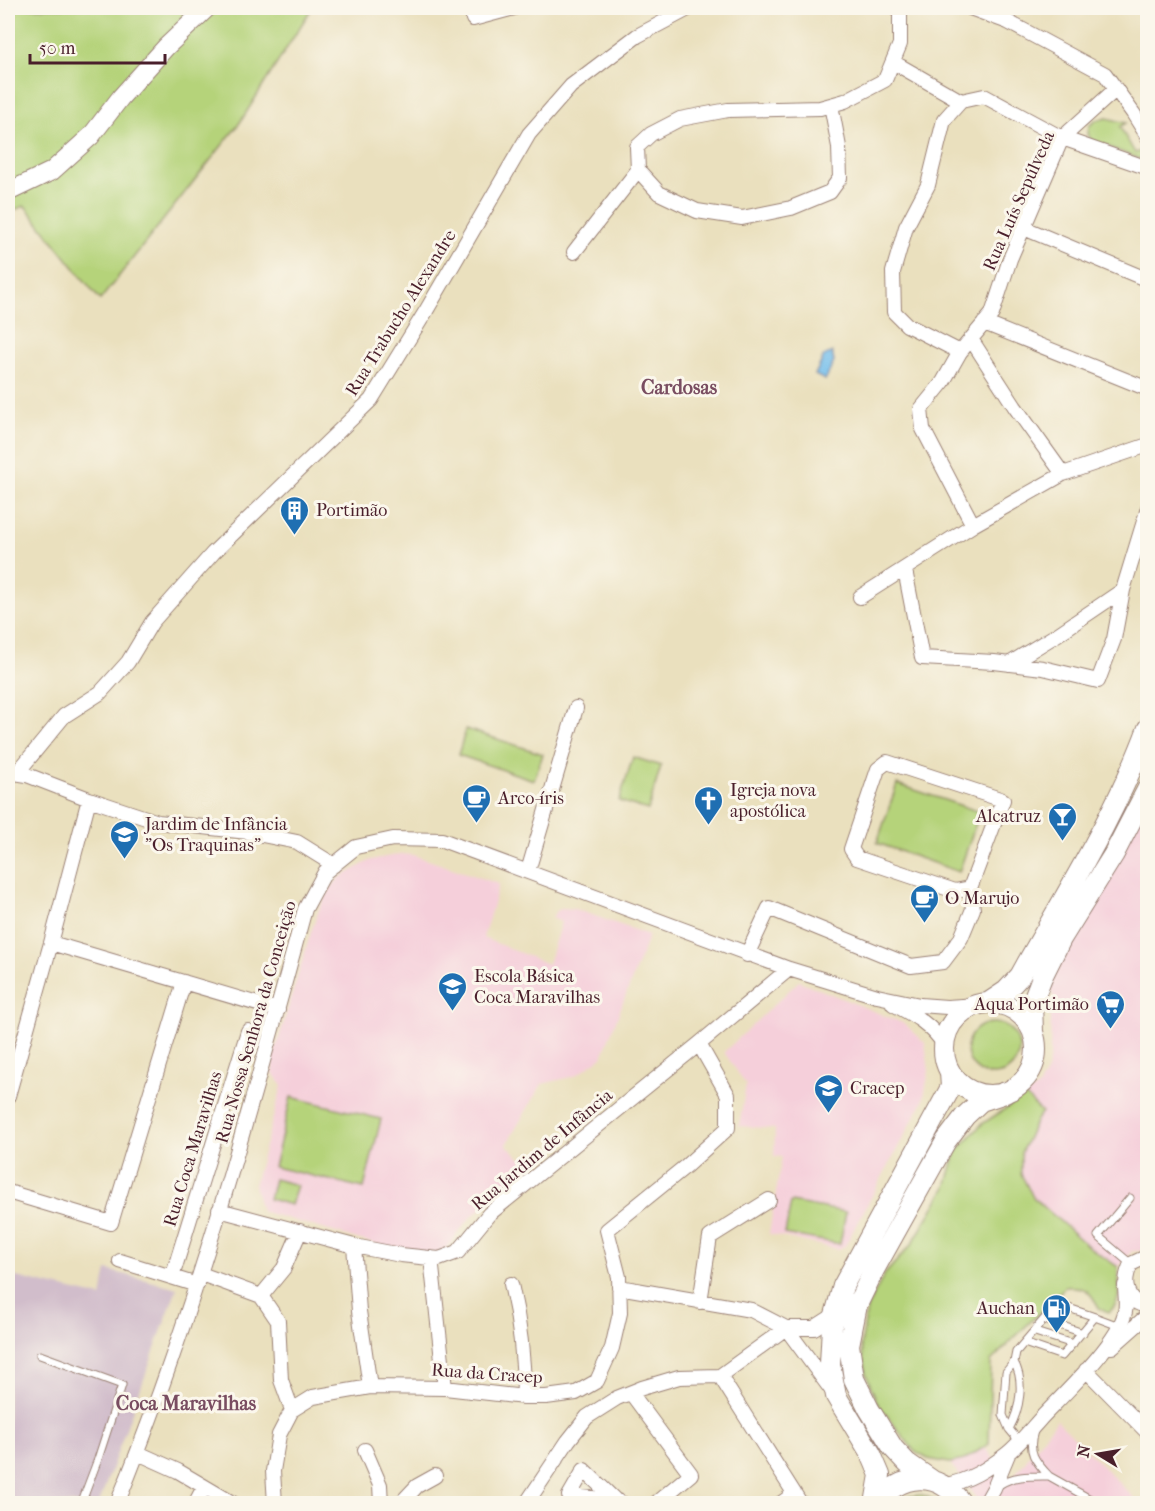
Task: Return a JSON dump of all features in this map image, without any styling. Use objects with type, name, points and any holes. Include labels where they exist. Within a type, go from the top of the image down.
[{"type":"main road","points":[[876,1503],[880,1475],[871,1454],[836,1396],[830,1364],[832,1326],[843,1286],[951,1087],[950,1072],[946,1062],[947,1034],[955,1020],[967,1010],[1006,991],[1020,976],[1113,809],[1148,728]]},
{"type":"main road","points":[[962,1503],[955,1494],[907,1463],[893,1448],[869,1409],[854,1379],[849,1345],[857,1305],[946,1141],[965,1116],[981,1101],[1005,1093],[1020,1084],[1031,1072],[1036,1051],[1032,1003],[1041,977],[1060,939],[1114,854],[1148,788]]},
{"type":"main road","points":[[983,1004],[1002,1005],[1014,1010],[1026,1020],[1033,1032]]},
{"type":"main road","points":[[950,1072],[960,1084],[974,1093],[989,1096],[1005,1093]]},
{"type":"main road","points":[[876,1503],[886,1491],[900,1482],[917,1479],[939,1483]]},
{"type":"street","points":[[8,192],[52,171],[91,136],[121,97],[166,47],[207,8]]},
{"type":"street","points":[[473,19],[514,8]]},
{"type":"street","name":"Rua Trabucho Alexandre","points":[[12,772],[64,716],[100,693],[128,662],[152,622],[213,553],[371,400],[426,311],[529,134],[571,86],[637,36],[690,8]]},
{"type":"street","points":[[831,105],[839,147],[840,178],[830,192],[791,208],[742,218],[697,211],[659,193],[638,170],[637,147],[651,134],[680,119],[728,110],[820,108],[845,101],[885,80],[900,44],[900,8]]},
{"type":"street","points":[[970,8],[1008,22],[1105,74],[1148,137]]},
{"type":"street","points":[[892,62],[961,101]]},
{"type":"street","name":"Rua Luís Sepúlveda","points":[[973,525],[923,429],[921,409],[943,382],[960,352],[992,314],[1010,259],[1062,138],[1116,89]]},
{"type":"street","points":[[960,352],[907,325],[894,312],[893,272],[906,226],[928,185],[944,120],[961,101],[984,96],[1062,138],[1148,168]]},
{"type":"street","points":[[574,252],[638,170]]},
{"type":"street","points":[[1024,228],[1148,280]]},
{"type":"street","points":[[984,323],[1148,389]]},
{"type":"street","points":[[971,339],[1015,407],[1063,474]]},
{"type":"street","points":[[860,597],[973,525],[1063,474],[1148,445]]},
{"type":"street","points":[[905,570],[922,658],[1043,668],[1098,681],[1114,639],[1123,590],[1148,508]]},
{"type":"street","points":[[1009,664],[1123,590]]},
{"type":"street","points":[[528,871],[576,708]]},
{"type":"street","points":[[747,955],[768,908],[911,966],[943,962],[961,938],[973,909],[970,888],[1003,800],[887,762],[878,769],[851,849],[857,858],[955,891],[970,888]]},
{"type":"street","points":[[12,772],[27,775],[89,800],[158,822],[248,832],[297,842],[334,865]]},
{"type":"street","points":[[8,1096],[12,1060],[51,943],[89,800]]},
{"type":"street","name":"Rua Nossa Senhora da Conceição","points":[[117,1503],[138,1453],[199,1280],[305,909],[325,872],[356,847],[393,839],[442,840],[747,955],[877,996]]},
{"type":"street","points":[[51,943],[278,1010]]},
{"type":"street","name":"Rua Jardim de Infância","points":[[219,1210],[354,1246],[401,1255],[439,1259],[458,1252],[489,1214],[789,969]]},
{"type":"street","points":[[8,1192],[111,1223],[184,982]]},
{"type":"street","points":[[877,996],[938,1007],[983,1004]]},
{"type":"street","points":[[877,996],[918,1017],[938,1035],[945,1046]]},
{"type":"street","name":"Rua Coca Maravilhas","points":[[172,1277],[248,1031]]},
{"type":"street","name":"Rua da Cracep","points":[[292,1410],[313,1397],[370,1387],[445,1388],[524,1397],[546,1397],[576,1393],[597,1381],[612,1348],[620,1313],[619,1277],[607,1230],[729,1128],[728,1095],[699,1044]]},
{"type":"street","points":[[227,1099],[250,1104]]},
{"type":"street","points":[[700,1302],[710,1237],[769,1200]]},
{"type":"street","points":[[261,1296],[284,1268],[300,1231]]},
{"type":"street","points":[[354,1246],[359,1311],[370,1387]]},
{"type":"street","points":[[939,1483],[960,1483],[972,1478],[1009,1452],[1101,1354],[1125,1312],[1125,1279],[1131,1264],[1148,1256]]},
{"type":"street","points":[[431,1258],[445,1388]]},
{"type":"street","points":[[120,1261],[172,1277],[199,1280],[261,1296],[278,1322],[281,1380],[292,1410],[279,1435],[273,1471],[275,1503]]},
{"type":"street","points":[[511,1284],[520,1319],[524,1397]]},
{"type":"street","points":[[1125,1285],[1136,1302],[1148,1306]]},
{"type":"street","points":[[619,1287],[751,1310],[786,1328],[836,1396]]},
{"type":"street","points":[[526,1503],[587,1417],[617,1398],[679,1377],[720,1376],[786,1328],[814,1328],[836,1314]]},
{"type":"street","points":[[1086,1370],[1148,1315]]},
{"type":"street","points":[[1086,1370],[1148,1433]]},
{"type":"street","points":[[720,1376],[798,1499],[780,1503]]},
{"type":"street","points":[[631,1393],[691,1474],[655,1503]]},
{"type":"street","points":[[365,1450],[380,1485],[381,1503]]},
{"type":"street","points":[[985,1503],[1009,1452]]},
{"type":"street","points":[[138,1453],[177,1471],[234,1503]]},
{"type":"street","points":[[400,1503],[417,1486],[435,1476]]},
{"type":"street","points":[[195,1503],[204,1487]]},
{"type":"lane","points":[[1130,1198],[1098,1236],[1131,1264]]},
{"type":"lane","points":[[1019,1441],[1009,1429],[1003,1415],[1006,1372],[1014,1362],[1016,1352],[1046,1320],[1057,1304],[1119,1326]]},
{"type":"lane","points":[[1024,1343],[1062,1356],[1095,1317]]},
{"type":"lane","points":[[1046,1320],[1083,1333]]},
{"type":"lane","points":[[1035,1332],[1073,1344]]},
{"type":"lane","points":[[40,1356],[122,1385],[81,1503]]},
{"type":"lane","points":[[1009,1429],[1018,1410],[1020,1373],[1014,1362]]},
{"type":"lane","points":[[1037,1422],[1031,1441],[1034,1460],[1049,1476],[1099,1503]]},
{"type":"lane","points":[[994,1488],[1005,1480],[1025,1476],[1049,1476]]},
{"type":"shaded area","points":[[1147,788],[1147,1251],[1132,1251],[1118,1267],[1119,1294],[1116,1306],[1109,1312],[1100,1309],[1089,1291],[1077,1286],[1065,1287],[991,1361],[991,1409],[982,1443],[1010,1481],[1057,1420],[1139,1503],[981,1503],[949,1462],[928,1459],[915,1452],[878,1404],[866,1374],[861,1346],[867,1309],[884,1275],[912,1244],[946,1187],[956,1152],[982,1124],[1038,1087],[1047,1071],[1054,997],[1042,977]]},
{"type":"shaded area","name":"Escola Básica Coca Maravilhas","points":[[401,854],[413,855],[499,884],[483,938],[548,964],[561,922],[552,918],[556,911],[564,908],[575,909],[649,935],[602,1057],[575,1076],[542,1084],[506,1145],[531,1168],[472,1216],[443,1252],[429,1255],[395,1250],[261,1211],[254,1185],[282,1086],[273,1073],[272,1061],[320,907],[339,878],[371,860]]},
{"type":"shaded area","name":"Cracep","points":[[799,981],[905,1024],[925,1043],[929,1071],[923,1101],[845,1246],[838,1249],[769,1234],[782,1157],[774,1156],[775,1129],[739,1126],[746,1085],[724,1052]]},
{"type":"shaded area","points":[[107,1270],[177,1288],[99,1503],[8,1504],[8,1275],[101,1297]]},
{"type":"green space","points":[[8,8],[312,8],[239,124],[100,300],[25,206],[8,212]]},
{"type":"green space","points":[[1107,118],[1126,123],[1120,127],[1135,153],[1143,151],[1144,156],[1139,159],[1091,140],[1088,134],[1089,126],[1097,120]]},
{"type":"green space","points":[[466,729],[543,754],[534,780],[458,755]]},
{"type":"green space","points":[[633,757],[661,766],[648,810],[619,801]]},
{"type":"green space","points":[[897,784],[980,812],[959,872],[877,843]]},
{"type":"green space","points":[[988,1023],[998,1023],[1012,1030],[1019,1049],[1012,1068],[998,1075],[988,1075],[978,1071],[971,1064],[967,1054],[967,1044],[971,1034],[978,1027]]},
{"type":"green space","points":[[1025,1096],[1042,1112],[1021,1153],[1021,1174],[1033,1197],[1089,1247],[1118,1267],[1118,1297],[1109,1312],[1100,1309],[1087,1291],[1078,1287],[1065,1287],[991,1361],[989,1444],[964,1460],[950,1463],[928,1459],[915,1452],[878,1404],[866,1374],[861,1346],[867,1309],[884,1275],[912,1244],[946,1187],[956,1152],[982,1124]]},
{"type":"green space","points":[[291,1097],[381,1119],[364,1188],[274,1167]]},
{"type":"green space","points":[[274,1179],[297,1185],[291,1205],[269,1199]]},
{"type":"green space","points":[[791,1202],[846,1212],[840,1244],[785,1234]]},
{"type":"green space","points":[[922,1495],[939,1503],[896,1503],[910,1496]]},
{"type":"water","points":[[832,352],[834,362],[825,380],[815,375],[824,356]]},
{"type":"place","name":"Portimão","points":[[295,536]]},
{"type":"place","name":"Arco-íris","points":[[477,824]]},
{"type":"place","name":"Igreja nova apostólica","points":[[709,826]]},
{"type":"place","name":"Alcatruz","points":[[1062,842]]},
{"type":"place","name":"Jardim de Infância \"Os Traquinas\"","points":[[124,860]]},
{"type":"place","name":"O Marujo","points":[[924,924]]},
{"type":"place","name":"Escola Básica Coca Maravilhas","points":[[453,1012]]},
{"type":"place","name":"Aqua Portimão","points":[[1110,1030]]},
{"type":"place","name":"Cracep","points":[[829,1114]]},
{"type":"place","name":"Auchan","points":[[1056,1334]]},
{"type":"district","name":"Cardosas","points":[[679,387]]},
{"type":"district","name":"Coca Maravilhas","points":[[186,1403]]}]
